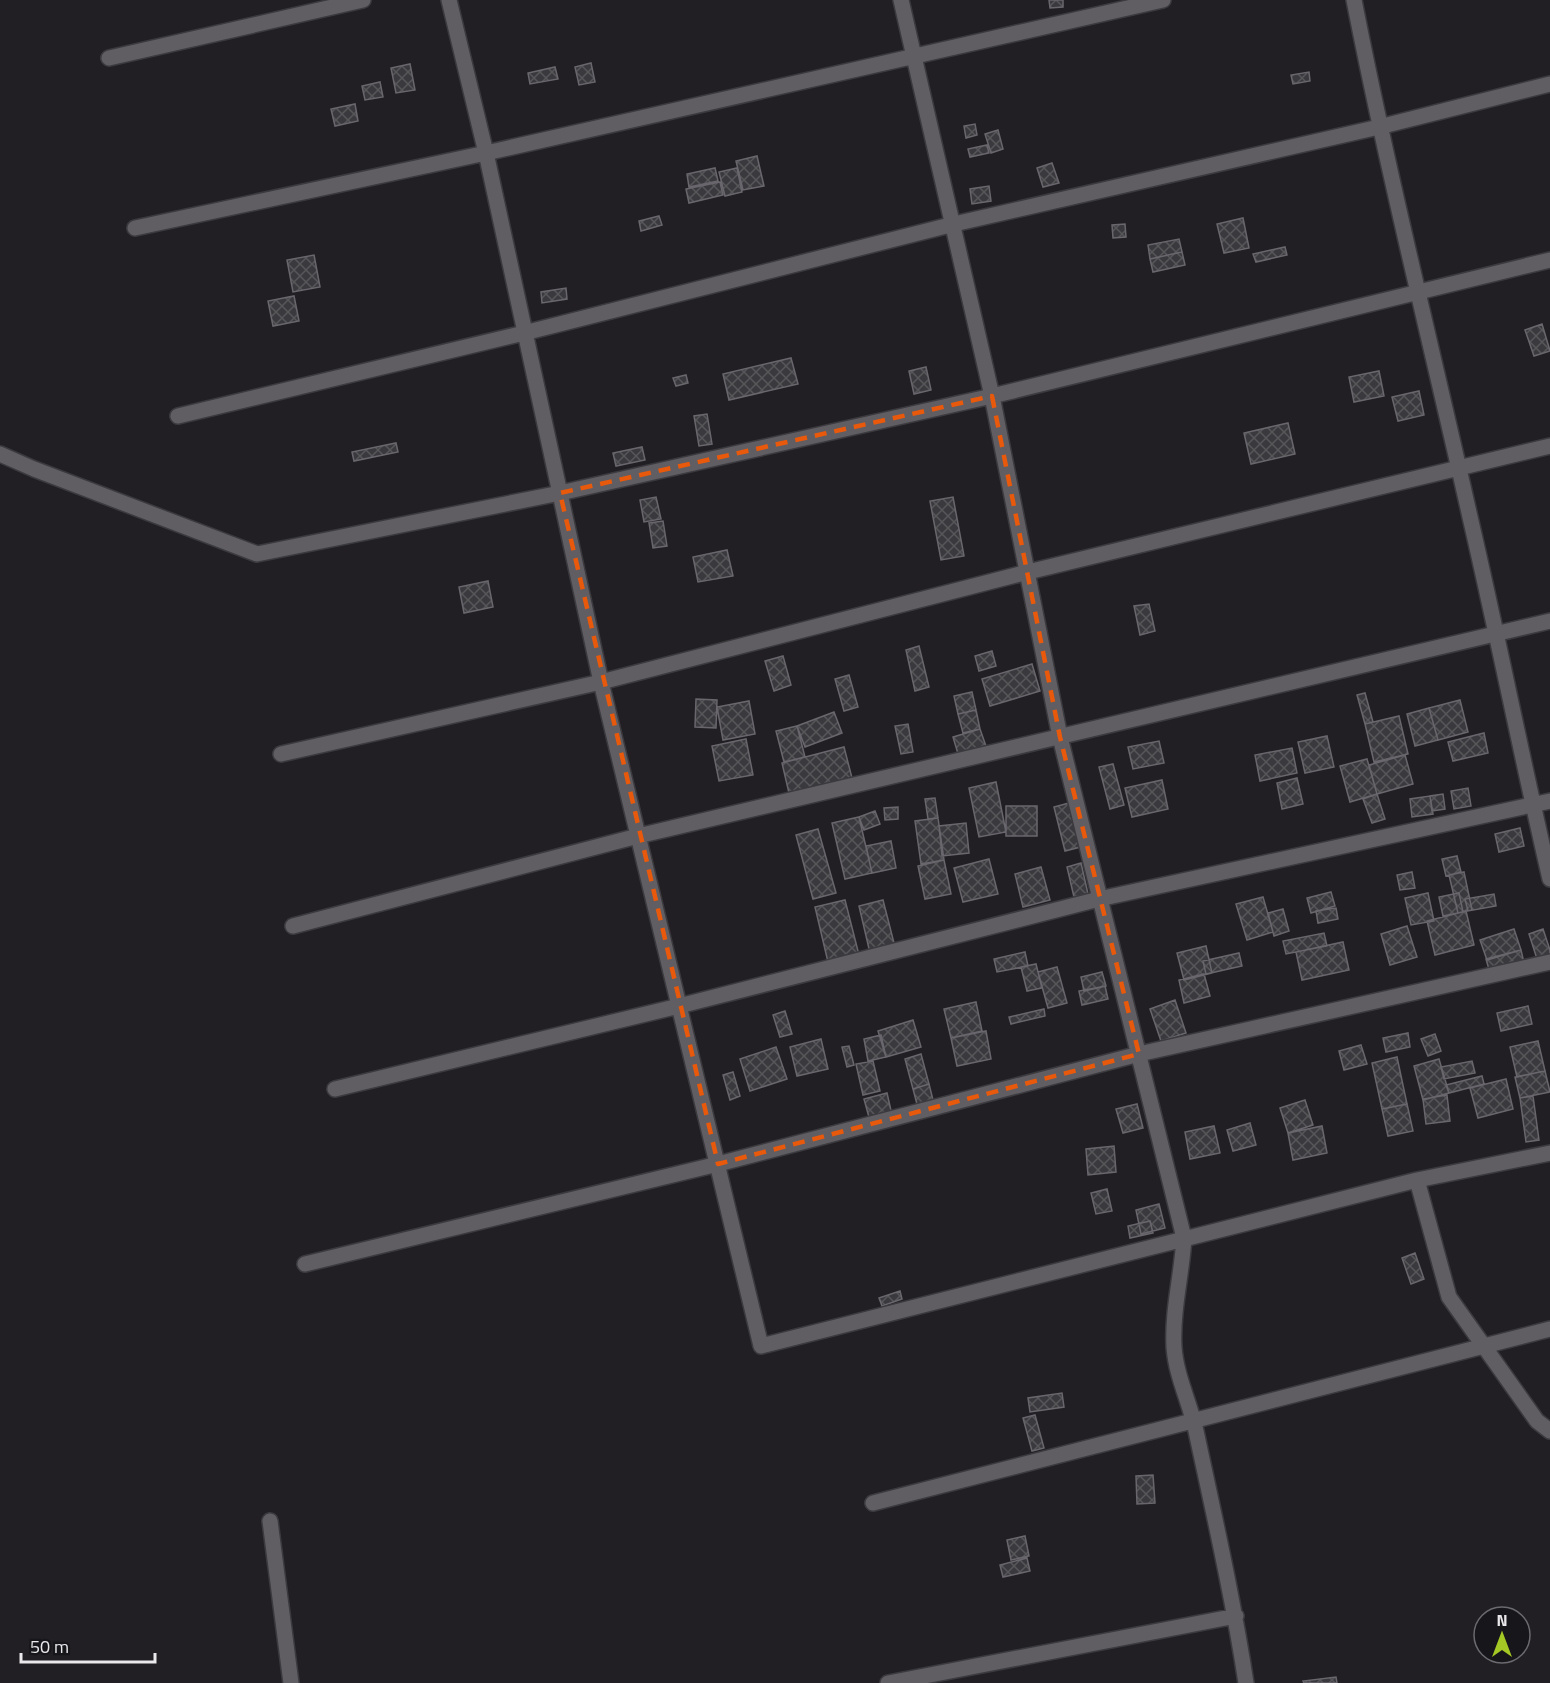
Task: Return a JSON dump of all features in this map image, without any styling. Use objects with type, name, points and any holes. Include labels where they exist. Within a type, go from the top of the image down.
[{"type":"street","points":[[109,58],[363,0]]},
{"type":"street","points":[[449,0],[486,153],[601,682],[761,1346],[1417,1180],[1550,1153]]},
{"type":"street","points":[[901,0],[992,396],[1060,737],[1184,1238],[1175,1308],[1174,1348],[1181,1384],[1194,1422],[1236,1616],[1246,1683]]},
{"type":"street","points":[[135,228],[486,153],[1162,0]]},
{"type":"street","points":[[1354,0],[1379,127],[1497,634],[1550,879]]},
{"type":"street","points":[[178,417],[524,333],[954,224],[1379,127],[1550,84]]},
{"type":"street","points":[[0,454],[34,470],[257,554],[560,493],[992,396],[1550,260]]},
{"type":"street","points":[[281,754],[601,682],[1028,572],[1550,446]]},
{"type":"street","points":[[292,926],[638,836],[1550,621]]},
{"type":"street","points":[[335,1089],[679,1006],[1099,899],[1550,801]]},
{"type":"street","points":[[305,1264],[718,1164],[1139,1054],[1550,962]]},
{"type":"street","points":[[1417,1180],[1449,1297],[1537,1420],[1550,1431]]},
{"type":"street","points":[[873,1503],[1550,1329]]},
{"type":"street","points":[[270,1521],[291,1683]]},
{"type":"street","points":[[888,1683],[1236,1616]]},
{"type":"highlighted area","points":[[992,396],[1060,737],[1139,1054],[718,1164],[560,493]]},
{"type":"building","points":[[1049,0],[1063,0],[1063,7],[1050,8]]},
{"type":"building","points":[[591,63],[595,82],[579,85],[575,67]]},
{"type":"building","points":[[410,64],[415,90],[396,93],[391,68]]},
{"type":"building","points":[[555,67],[558,79],[530,84],[528,73]]},
{"type":"building","points":[[1309,72],[1310,81],[1293,84],[1291,75]]},
{"type":"building","points":[[380,82],[383,97],[365,100],[362,86]]},
{"type":"building","points":[[355,104],[358,121],[335,126],[331,109]]},
{"type":"building","points":[[975,124],[977,135],[966,138],[964,126]]},
{"type":"building","points":[[998,130],[1003,149],[991,153],[985,134]]},
{"type":"building","points":[[987,145],[989,153],[970,157],[968,149]]},
{"type":"building","points":[[757,156],[764,186],[743,190],[736,161]]},
{"type":"building","points":[[1052,163],[1059,183],[1043,187],[1037,168]]},
{"type":"building","points":[[715,168],[718,181],[689,187],[687,174]]},
{"type":"building","points":[[737,168],[742,192],[725,196],[719,172]]},
{"type":"building","points":[[720,182],[723,195],[689,203],[686,189]]},
{"type":"building","points":[[989,186],[991,201],[972,204],[970,189]]},
{"type":"building","points":[[659,216],[662,225],[641,231],[639,221]]},
{"type":"building","points":[[1243,218],[1249,248],[1224,253],[1217,224]]},
{"type":"building","points":[[1125,224],[1126,237],[1113,238],[1112,225]]},
{"type":"building","points":[[1179,239],[1182,252],[1150,259],[1148,245]]},
{"type":"building","points":[[1285,247],[1287,255],[1256,262],[1253,254]]},
{"type":"building","points":[[1182,252],[1185,265],[1153,272],[1150,259]]},
{"type":"building","points":[[314,255],[320,287],[293,292],[287,260]]},
{"type":"building","points":[[566,288],[567,299],[542,303],[541,292]]},
{"type":"building","points":[[294,296],[299,321],[273,326],[268,301]]},
{"type":"building","points":[[1542,324],[1550,351],[1534,356],[1525,330]]},
{"type":"building","points":[[791,358],[798,384],[729,400],[723,374]]},
{"type":"building","points":[[926,367],[931,390],[914,394],[909,371]]},
{"type":"building","points":[[1379,371],[1384,396],[1354,402],[1349,377]]},
{"type":"building","points":[[686,375],[688,383],[676,386],[673,378]]},
{"type":"building","points":[[1419,391],[1424,415],[1398,421],[1392,397]]},
{"type":"building","points":[[707,414],[712,444],[699,446],[694,416]]},
{"type":"building","points":[[1288,423],[1295,454],[1251,464],[1244,433]]},
{"type":"building","points":[[396,443],[398,452],[354,461],[352,452]]},
{"type":"building","points":[[642,447],[645,460],[616,466],[613,453]]},
{"type":"building","points":[[656,497],[661,519],[644,522],[640,500]]},
{"type":"building","points":[[953,497],[964,556],[941,560],[930,501]]},
{"type":"building","points":[[663,521],[667,546],[653,548],[649,523]]},
{"type":"building","points":[[727,550],[733,576],[698,582],[693,557]]},
{"type":"building","points":[[488,581],[493,607],[464,613],[459,587]]},
{"type":"building","points":[[1149,604],[1155,631],[1140,635],[1134,606]]},
{"type":"building","points":[[919,646],[929,687],[915,691],[906,650]]},
{"type":"building","points":[[992,651],[996,666],[979,671],[975,656]]},
{"type":"building","points":[[783,656],[791,685],[774,691],[765,661]]},
{"type":"building","points":[[1032,664],[1040,691],[990,706],[982,679]]},
{"type":"building","points":[[849,675],[858,707],[844,711],[835,679]]},
{"type":"building","points":[[972,692],[976,710],[958,714],[954,696]]},
{"type":"building","points":[[1365,693],[1373,722],[1365,724],[1357,695]]},
{"type":"building","points":[[696,699],[717,700],[716,728],[695,727]]},
{"type":"building","points":[[1460,700],[1468,732],[1438,740],[1429,708]]},
{"type":"building","points":[[749,701],[755,734],[723,740],[717,707]]},
{"type":"building","points":[[1429,708],[1438,740],[1415,746],[1407,714]]},
{"type":"building","points":[[976,710],[980,729],[963,733],[958,714]]},
{"type":"building","points":[[834,712],[842,733],[805,747],[797,726]]},
{"type":"building","points":[[1399,716],[1408,754],[1374,762],[1365,724]]},
{"type":"building","points":[[908,724],[913,752],[901,754],[895,726]]},
{"type":"building","points":[[797,726],[805,757],[784,762],[776,731]]},
{"type":"building","points":[[980,729],[987,749],[959,757],[953,737]]},
{"type":"building","points":[[1484,733],[1488,753],[1453,761],[1448,742]]},
{"type":"building","points":[[1327,736],[1334,767],[1305,773],[1298,742]]},
{"type":"building","points":[[746,739],[753,775],[719,781],[712,746]]},
{"type":"building","points":[[1159,741],[1164,763],[1133,769],[1128,747]]},
{"type":"building","points":[[844,747],[852,778],[789,793],[782,763]]},
{"type":"building","points":[[1292,748],[1297,773],[1260,781],[1255,755]]},
{"type":"building","points":[[1405,755],[1413,784],[1377,794],[1369,765]]},
{"type":"building","points":[[1367,759],[1377,794],[1350,802],[1340,766]]},
{"type":"building","points":[[1113,764],[1124,805],[1110,809],[1099,767]]},
{"type":"building","points":[[1297,778],[1303,804],[1282,809],[1277,783]]},
{"type":"building","points":[[1162,780],[1168,809],[1132,817],[1125,788]]},
{"type":"building","points":[[996,782],[1006,832],[979,837],[969,788]]},
{"type":"building","points":[[1468,788],[1471,806],[1454,809],[1451,791]]},
{"type":"building","points":[[1377,794],[1385,819],[1372,823],[1363,799]]},
{"type":"building","points":[[1443,794],[1445,809],[1432,811],[1430,796]]},
{"type":"building","points":[[1430,796],[1433,814],[1412,817],[1410,799]]},
{"type":"building","points":[[935,798],[938,818],[928,819],[925,799]]},
{"type":"building","points":[[1069,803],[1081,847],[1065,851],[1054,807]]},
{"type":"building","points":[[1006,806],[1037,806],[1037,836],[1006,836]]},
{"type":"building","points":[[898,807],[898,819],[885,820],[884,808]]},
{"type":"building","points":[[875,811],[880,824],[864,830],[859,817]]},
{"type":"building","points":[[859,817],[872,873],[845,879],[832,823]]},
{"type":"building","points":[[938,818],[944,860],[921,864],[915,821]]},
{"type":"building","points":[[966,823],[969,853],[942,856],[939,826]]},
{"type":"building","points":[[1520,828],[1524,846],[1499,852],[1495,834]]},
{"type":"building","points":[[818,829],[836,893],[813,899],[796,835]]},
{"type":"building","points":[[891,841],[896,868],[872,873],[866,846]]},
{"type":"building","points":[[1457,856],[1461,872],[1446,876],[1442,859]]},
{"type":"building","points":[[989,859],[998,894],[963,902],[954,868]]},
{"type":"building","points":[[944,860],[951,894],[925,899],[918,866]]},
{"type":"building","points":[[1081,863],[1088,894],[1074,897],[1067,867]]},
{"type":"building","points":[[1041,867],[1050,900],[1023,907],[1015,874]]},
{"type":"building","points":[[1412,872],[1415,888],[1400,890],[1397,875]]},
{"type":"building","points":[[1464,872],[1472,910],[1458,913],[1449,875]]},
{"type":"building","points":[[1331,892],[1335,906],[1311,913],[1307,898]]},
{"type":"building","points":[[1428,893],[1434,921],[1411,925],[1405,898]]},
{"type":"building","points":[[1459,893],[1463,912],[1443,916],[1439,897]]},
{"type":"building","points":[[1494,894],[1496,906],[1468,911],[1465,899]]},
{"type":"building","points":[[1263,897],[1273,932],[1247,940],[1236,904]]},
{"type":"building","points":[[845,900],[859,955],[828,962],[815,907]]},
{"type":"building","points":[[883,900],[895,947],[870,953],[859,906]]},
{"type":"building","points":[[1336,908],[1338,919],[1318,923],[1316,911]]},
{"type":"building","points":[[1283,909],[1289,931],[1274,936],[1268,913]]},
{"type":"building","points":[[1466,911],[1474,945],[1435,955],[1427,921]]},
{"type":"building","points":[[1407,926],[1417,957],[1390,965],[1381,934]]},
{"type":"building","points":[[1514,929],[1521,950],[1487,960],[1480,940]]},
{"type":"building","points":[[1543,929],[1550,950],[1550,958],[1538,962],[1529,934]]},
{"type":"building","points":[[1324,933],[1327,946],[1286,954],[1283,941]]},
{"type":"building","points":[[1343,942],[1349,970],[1302,980],[1296,952]]},
{"type":"building","points":[[1206,946],[1212,973],[1184,980],[1177,953]]},
{"type":"building","points":[[1521,950],[1524,963],[1490,973],[1486,959]]},
{"type":"building","points":[[1025,952],[1028,966],[997,972],[994,959]]},
{"type":"building","points":[[1239,953],[1242,966],[1206,974],[1203,961]]},
{"type":"building","points":[[1036,964],[1042,988],[1027,991],[1021,967]]},
{"type":"building","points":[[1057,967],[1067,1003],[1048,1008],[1038,972]]},
{"type":"building","points":[[1102,972],[1106,986],[1084,991],[1081,977]]},
{"type":"building","points":[[1204,974],[1210,996],[1184,1003],[1179,980]]},
{"type":"building","points":[[1105,986],[1108,999],[1082,1005],[1079,991]]},
{"type":"building","points":[[1175,1000],[1186,1033],[1161,1041],[1150,1009]]},
{"type":"building","points":[[976,1002],[982,1031],[951,1038],[944,1009]]},
{"type":"building","points":[[1528,1006],[1532,1024],[1501,1031],[1497,1013]]},
{"type":"building","points":[[1044,1009],[1045,1016],[1011,1024],[1009,1017]]},
{"type":"building","points":[[785,1011],[792,1034],[780,1037],[773,1015]]},
{"type":"building","points":[[913,1020],[921,1047],[886,1057],[878,1031]]},
{"type":"building","points":[[986,1031],[991,1059],[957,1066],[951,1038]]},
{"type":"building","points":[[1408,1033],[1410,1047],[1386,1052],[1383,1038]]},
{"type":"building","points":[[1435,1034],[1441,1051],[1428,1056],[1421,1039]]},
{"type":"building","points":[[881,1035],[886,1057],[868,1061],[864,1039]]},
{"type":"building","points":[[821,1039],[828,1069],[797,1076],[790,1047]]},
{"type":"building","points":[[1538,1041],[1545,1071],[1517,1077],[1510,1047]]},
{"type":"building","points":[[1361,1045],[1367,1064],[1344,1070],[1339,1051]]},
{"type":"building","points":[[849,1046],[854,1065],[847,1067],[842,1047]]},
{"type":"building","points":[[776,1047],[787,1079],[750,1091],[740,1059]]},
{"type":"building","points":[[921,1054],[929,1084],[913,1089],[905,1059]]},
{"type":"building","points":[[1397,1057],[1407,1104],[1382,1109],[1372,1063]]},
{"type":"building","points":[[1439,1059],[1449,1093],[1423,1100],[1414,1066]]},
{"type":"building","points":[[873,1061],[880,1091],[863,1095],[856,1064]]},
{"type":"building","points":[[1472,1061],[1475,1073],[1444,1079],[1441,1067]]},
{"type":"building","points":[[1545,1071],[1550,1092],[1520,1098],[1515,1077]]},
{"type":"building","points":[[733,1072],[740,1096],[730,1100],[723,1075]]},
{"type":"building","points":[[1482,1076],[1484,1084],[1449,1093],[1446,1085]]},
{"type":"building","points":[[1506,1079],[1513,1109],[1478,1118],[1470,1088]]},
{"type":"building","points":[[929,1084],[934,1104],[918,1108],[913,1089]]},
{"type":"building","points":[[887,1093],[892,1115],[870,1121],[864,1099]]},
{"type":"building","points":[[1447,1095],[1450,1121],[1426,1124],[1423,1099]]},
{"type":"building","points":[[1533,1096],[1539,1140],[1526,1142],[1520,1098]]},
{"type":"building","points":[[1305,1100],[1313,1125],[1288,1133],[1280,1108]]},
{"type":"building","points":[[1137,1104],[1143,1128],[1123,1133],[1116,1109]]},
{"type":"building","points":[[1407,1104],[1413,1131],[1388,1136],[1382,1109]]},
{"type":"building","points":[[1250,1123],[1256,1145],[1233,1151],[1227,1130]]},
{"type":"building","points":[[1214,1126],[1220,1153],[1190,1159],[1185,1132]]},
{"type":"building","points":[[1322,1126],[1327,1153],[1293,1160],[1288,1133]]},
{"type":"building","points":[[1114,1146],[1116,1172],[1088,1175],[1086,1149]]},
{"type":"building","points":[[1107,1189],[1112,1211],[1096,1214],[1091,1193]]},
{"type":"building","points":[[1159,1204],[1165,1228],[1141,1234],[1136,1210]]},
{"type":"building","points":[[1150,1221],[1153,1233],[1130,1238],[1128,1226]]},
{"type":"building","points":[[1415,1253],[1424,1279],[1411,1284],[1402,1258]]},
{"type":"building","points":[[900,1291],[902,1299],[882,1306],[879,1298]]},
{"type":"building","points":[[1062,1393],[1064,1407],[1030,1412],[1028,1398]]},
{"type":"building","points":[[1035,1415],[1044,1448],[1032,1451],[1023,1418]]},
{"type":"building","points":[[1153,1475],[1155,1503],[1137,1504],[1136,1476]]},
{"type":"building","points":[[1025,1536],[1029,1556],[1011,1560],[1007,1540]]},
{"type":"building","points":[[1027,1558],[1030,1571],[1003,1577],[1000,1565]]},
{"type":"building","points":[[1336,1677],[1337,1683],[1304,1683],[1303,1681]]}]
